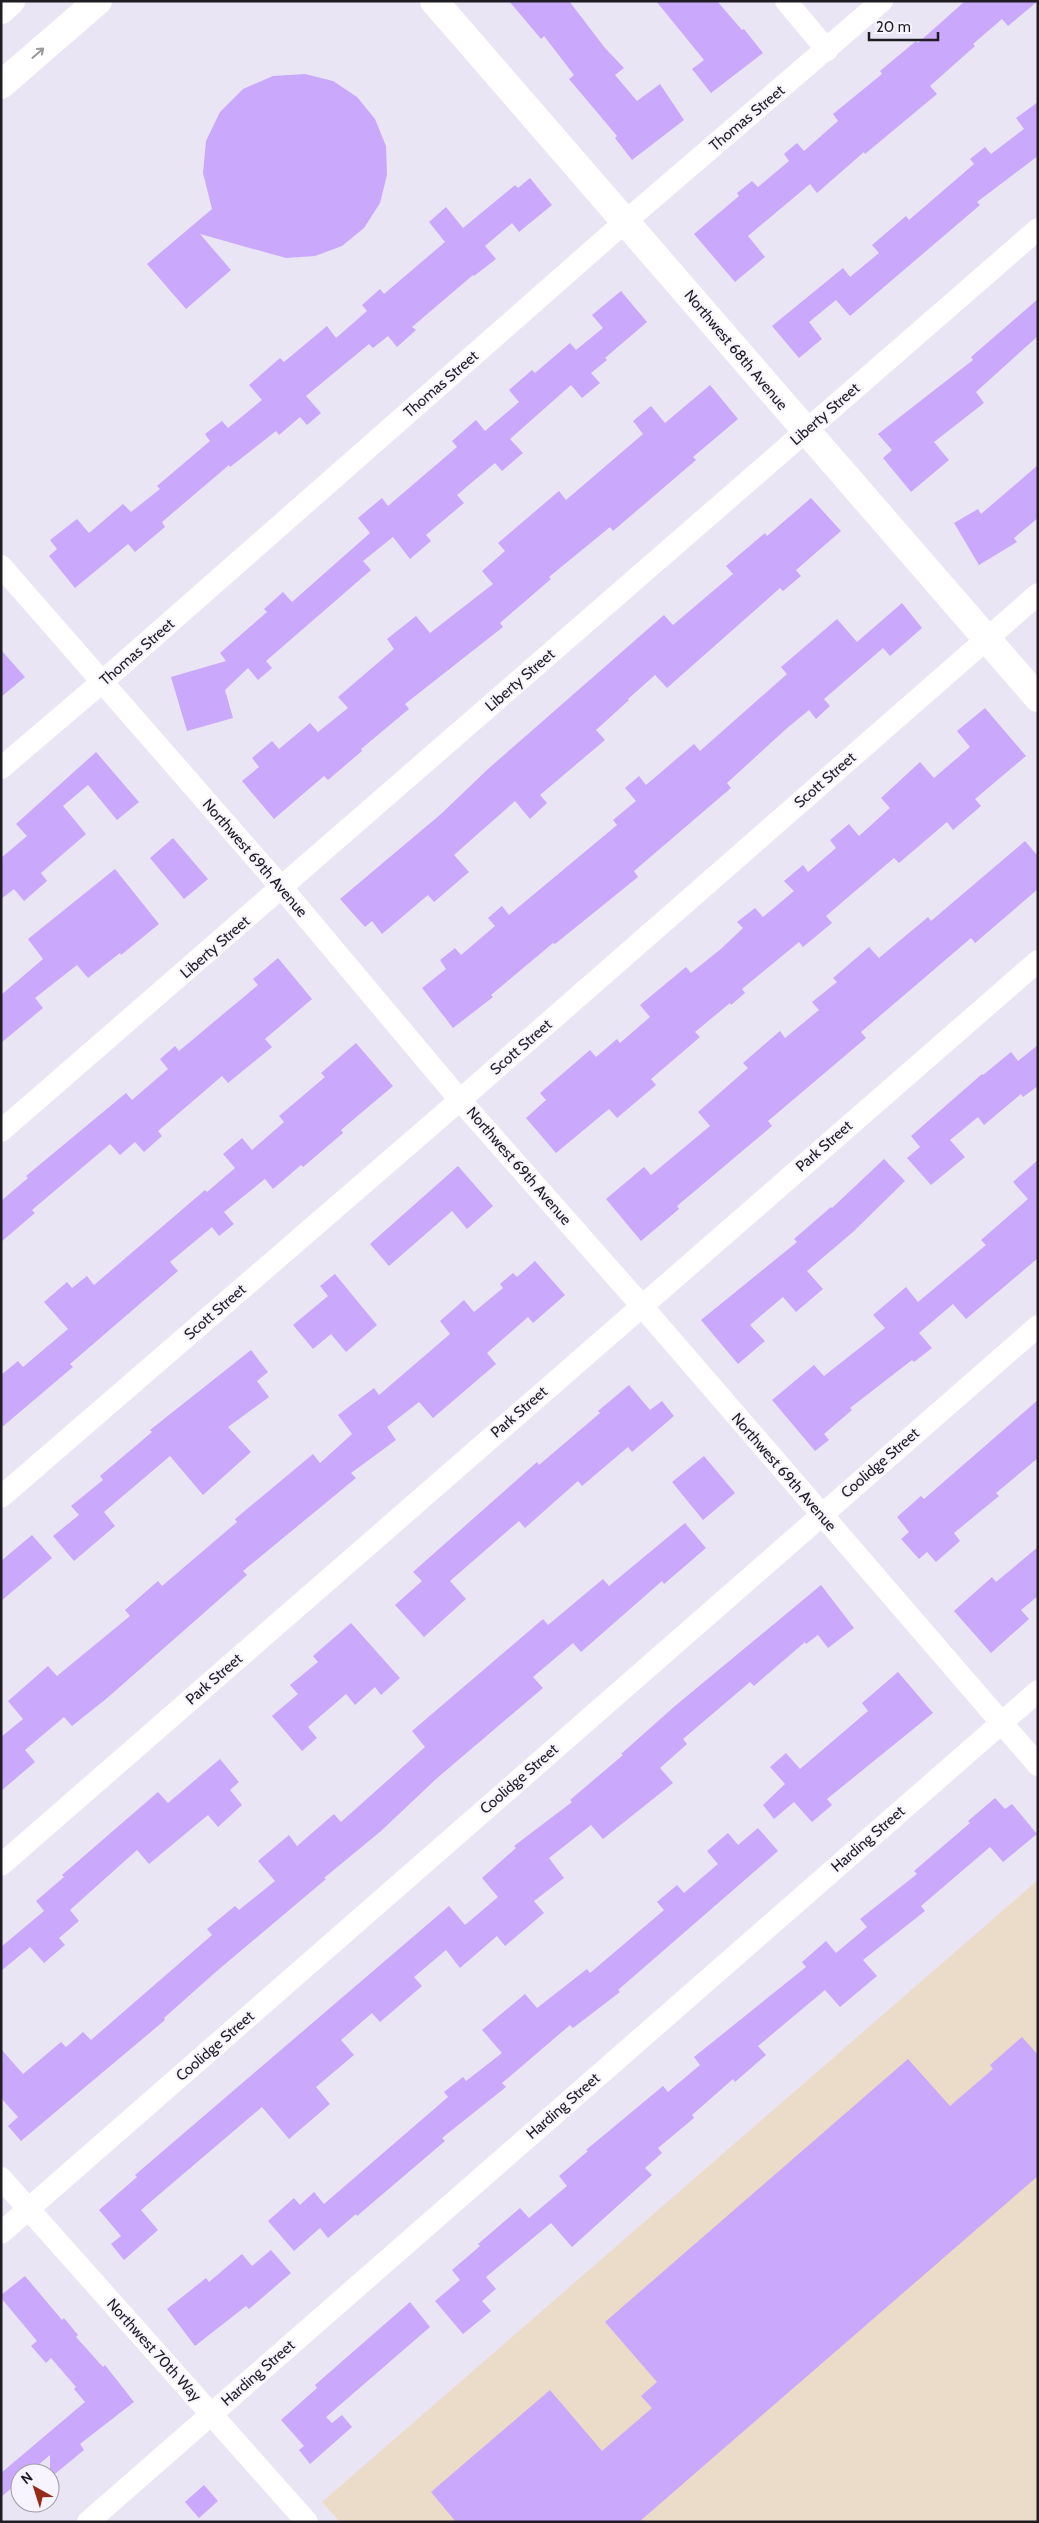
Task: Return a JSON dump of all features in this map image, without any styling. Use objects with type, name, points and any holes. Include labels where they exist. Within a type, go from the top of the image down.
[{"type":"street","points":[[1,10],[11,1]]},
{"type":"street","points":[[1,85],[98,1]]},
{"type":"street","name":"Northwest 68th Avenue","points":[[434,1],[626,221],[985,640],[1038,698]]},
{"type":"street","points":[[786,1],[827,50]]},
{"type":"street","name":"Thomas Street","points":[[1,768],[102,682],[626,221],[882,1]]},
{"type":"street","name":"Liberty Street","points":[[1,1131],[1038,229]]},
{"type":"street","name":"Northwest 69th Avenue","points":[[1,566],[282,888],[460,1100],[641,1305],[1038,1765]]},
{"type":"street","name":"Scott Street","points":[[1,1497],[460,1100],[1038,594]]},
{"type":"street","name":"Park Street","points":[[1,1865],[641,1305],[1038,961]]},
{"type":"street","name":"Coolidge Street","points":[[1,2233],[1038,1326]]},
{"type":"street","name":"Harding Street","points":[[88,2522],[1038,1691]]},
{"type":"street","name":"Northwest 70th Way","points":[[1,2178],[307,2522]]},
{"type":"shaded area","points":[[1038,1880],[1038,2522],[340,2522],[322,2502]]},
{"type":"building","points":[[509,1],[569,1],[605,48],[624,68],[615,75],[637,101],[660,84],[684,120],[632,160],[615,138],[617,136],[569,79],[574,75],[544,36],[541,39]]},
{"type":"building","points":[[656,1],[717,1],[742,30],[744,29],[763,53],[711,93],[692,69],[704,60]]},
{"type":"building","points":[[965,1],[1038,1],[1008,26],[1002,19],[973,44],[975,46],[930,86],[937,94],[865,154],[864,152],[817,193],[810,184],[748,236],[765,257],[735,282],[694,234],[739,196],[737,193],[752,181],[758,187],[789,161],[784,154],[797,143],[804,151],[838,121],[833,114],[882,74],[880,71],[916,41],[918,43]]},
{"type":"building","points":[[305,74],[333,81],[357,97],[375,119],[386,146],[387,175],[380,203],[364,228],[342,246],[315,256],[286,258],[200,234],[231,270],[186,309],[147,264],[212,209],[203,173],[206,141],[220,112],[243,89],[273,76]]},
{"type":"building","points":[[1038,102],[1038,156],[977,202],[980,205],[850,316],[836,300],[809,322],[822,339],[799,358],[772,326],[843,268],[850,277],[879,253],[872,245],[906,216],[909,220],[974,164],[970,159],[985,147],[991,154],[1024,129],[1016,118]]},
{"type":"building","points":[[530,178],[552,205],[519,232],[512,223],[485,246],[496,259],[473,275],[412,327],[416,330],[397,347],[388,336],[373,348],[369,344],[306,396],[321,413],[307,425],[300,417],[279,435],[276,431],[230,467],[229,465],[162,522],[165,527],[135,552],[128,544],[75,588],[49,556],[57,549],[50,540],[77,519],[89,533],[123,504],[131,512],[160,489],[157,486],[210,441],[205,434],[222,421],[228,428],[262,400],[249,385],[280,358],[284,362],[327,326],[336,338],[367,311],[362,305],[380,289],[384,294],[445,242],[429,222],[446,207],[463,228],[515,185],[518,188]]},
{"type":"building","points":[[621,291],[647,322],[605,358],[607,360],[591,373],[600,383],[582,398],[571,385],[510,439],[523,453],[502,471],[495,463],[457,495],[464,503],[426,535],[431,541],[410,559],[393,537],[363,561],[371,570],[266,661],[272,668],[258,680],[248,668],[225,690],[233,718],[187,731],[171,677],[226,661],[220,653],[267,612],[264,609],[283,592],[292,602],[370,533],[358,518],[382,498],[388,506],[457,447],[452,441],[476,420],[485,431],[519,402],[509,390],[532,370],[535,373],[570,343],[576,350],[603,328],[592,315]]},
{"type":"building","points":[[1038,299],[1038,336],[976,392],[984,403],[934,442],[949,460],[911,492],[883,458],[892,450],[878,434],[973,360],[971,357]]},
{"type":"building","points":[[710,385],[738,419],[693,457],[696,460],[613,531],[610,527],[549,577],[551,579],[500,623],[503,627],[405,704],[409,709],[361,749],[362,751],[328,780],[324,776],[274,819],[242,781],[259,767],[252,758],[272,741],[279,749],[310,723],[318,732],[348,708],[338,697],[394,649],[387,639],[416,616],[430,633],[493,584],[482,571],[505,551],[498,543],[559,491],[566,500],[643,434],[633,421],[651,406],[665,423]]},
{"type":"building","points":[[1038,465],[1038,518],[1014,538],[1017,542],[979,565],[954,523],[978,509],[981,514]]},
{"type":"building","points":[[811,498],[841,531],[796,570],[801,576],[783,591],[780,588],[667,688],[655,675],[596,730],[605,740],[540,795],[547,803],[530,819],[515,801],[454,855],[469,872],[434,902],[428,895],[382,934],[372,921],[365,927],[340,899],[441,814],[488,769],[664,615],[673,625],[733,574],[726,566],[765,533],[767,536]]},
{"type":"building","points":[[902,603],[922,628],[890,656],[883,648],[824,699],[830,706],[816,719],[809,710],[786,729],[727,783],[731,788],[634,871],[638,877],[555,944],[553,943],[491,995],[493,997],[453,1028],[422,988],[446,969],[440,960],[455,948],[461,955],[495,926],[488,918],[502,906],[509,915],[617,825],[613,820],[636,801],[625,788],[639,776],[646,785],[694,744],[700,751],[787,674],[781,667],[837,619],[857,642]]},
{"type":"building","points":[[1,650],[25,677],[1,697]]},
{"type":"building","points":[[985,708],[1026,756],[975,799],[981,806],[953,830],[947,822],[899,863],[894,858],[826,916],[832,923],[803,947],[799,942],[742,989],[745,993],[695,1032],[700,1037],[651,1079],[656,1085],[617,1118],[609,1109],[556,1153],[526,1118],[546,1100],[540,1093],[590,1050],[596,1057],[617,1039],[620,1043],[650,1017],[640,1005],[686,967],[691,973],[722,948],[743,928],[737,922],[755,908],[763,917],[794,891],[784,881],[803,865],[808,872],[836,848],[830,840],[849,824],[859,836],[890,808],[881,798],[920,762],[934,778],[970,747],[957,731]]},
{"type":"building","points":[[96,752],[139,802],[117,820],[88,785],[63,806],[86,834],[41,873],[47,881],[24,901],[14,889],[1,899],[1,858],[33,831],[27,836],[16,824]]},
{"type":"building","points":[[173,838],[208,879],[184,899],[150,858]]},
{"type":"building","points":[[1025,841],[1038,856],[1038,889],[975,943],[971,938],[861,1032],[866,1038],[768,1121],[772,1126],[677,1206],[679,1209],[641,1241],[606,1199],[644,1167],[651,1175],[710,1126],[698,1112],[748,1068],[743,1063],[780,1031],[785,1038],[819,1010],[812,1002],[837,982],[833,978],[869,947],[879,958],[928,917],[931,921]]},
{"type":"building","points":[[115,869],[159,924],[121,955],[120,953],[88,978],[77,965],[35,998],[43,1008],[1,1043],[1,995],[43,959],[28,939]]},
{"type":"building","points":[[278,958],[312,999],[265,1039],[272,1047],[228,1083],[222,1076],[158,1131],[162,1136],[144,1152],[135,1142],[120,1155],[110,1144],[32,1210],[35,1213],[1,1242],[1,1201],[28,1178],[26,1176],[126,1093],[132,1100],[168,1069],[160,1059],[175,1046],[179,1051],[258,985],[253,979]]},
{"type":"building","points":[[356,1043],[393,1086],[341,1130],[343,1133],[303,1167],[301,1165],[273,1189],[265,1179],[224,1212],[234,1224],[219,1236],[212,1227],[170,1262],[178,1271],[70,1364],[73,1367],[1,1428],[1,1375],[18,1361],[23,1367],[68,1329],[44,1302],[67,1282],[72,1288],[87,1276],[94,1285],[205,1190],[207,1192],[235,1168],[223,1154],[242,1138],[252,1150],[284,1122],[279,1116],[325,1077],[321,1073]]},
{"type":"building","points":[[1038,1045],[1038,1086],[1023,1097],[1021,1094],[984,1125],[978,1117],[950,1140],[965,1157],[931,1185],[907,1158],[920,1147],[911,1136],[982,1074],[1011,1052],[1018,1061]]},
{"type":"building","points":[[884,1159],[905,1181],[853,1232],[807,1271],[823,1289],[796,1312],[783,1297],[750,1325],[765,1341],[738,1364],[701,1320],[797,1242],[794,1239],[832,1208]]},
{"type":"building","points":[[1038,1160],[1038,1258],[966,1319],[953,1304],[919,1333],[932,1348],[914,1362],[912,1360],[850,1408],[852,1410],[824,1434],[829,1440],[815,1451],[772,1400],[814,1365],[824,1376],[885,1328],[873,1315],[906,1287],[918,1302],[986,1245],[981,1240],[1028,1199],[1013,1182]]},
{"type":"building","points":[[458,1166],[493,1206],[467,1229],[452,1211],[389,1266],[370,1244]]},
{"type":"building","points":[[535,1261],[565,1295],[533,1323],[528,1317],[487,1353],[496,1364],[433,1418],[419,1402],[387,1427],[396,1440],[351,1473],[356,1478],[243,1571],[247,1575],[106,1699],[72,1726],[64,1717],[25,1750],[35,1762],[1,1791],[1,1737],[23,1719],[8,1701],[48,1666],[57,1676],[130,1616],[125,1610],[158,1581],[162,1586],[237,1522],[235,1519],[313,1454],[320,1463],[352,1434],[338,1415],[374,1388],[379,1395],[450,1334],[440,1321],[464,1300],[474,1312],[503,1288],[500,1284],[513,1273],[517,1277]]},
{"type":"building","points":[[335,1274],[377,1325],[346,1352],[331,1334],[313,1349],[293,1325],[328,1296],[320,1286]]},
{"type":"building","points":[[251,1350],[268,1372],[257,1381],[269,1397],[228,1427],[251,1452],[203,1495],[170,1456],[104,1512],[115,1526],[74,1561],[53,1536],[79,1515],[71,1506],[103,1480],[100,1476],[152,1432],[150,1430]]},
{"type":"building","points":[[629,1385],[650,1410],[662,1401],[674,1416],[632,1452],[628,1447],[582,1486],[578,1481],[525,1528],[519,1521],[450,1581],[466,1599],[424,1637],[395,1605],[422,1581],[413,1572],[537,1462],[539,1465],[600,1413],[598,1411]]},
{"type":"building","points":[[1038,1400],[1038,1458],[996,1493],[999,1496],[954,1533],[960,1541],[936,1562],[927,1552],[919,1559],[901,1539],[909,1532],[897,1517],[921,1496],[924,1499]]},
{"type":"building","points":[[704,1456],[735,1493],[703,1520],[672,1482]]},
{"type":"building","points":[[685,1523],[706,1548],[664,1584],[662,1581],[581,1652],[573,1643],[533,1677],[543,1688],[436,1779],[381,1831],[324,1878],[326,1879],[218,1970],[164,2018],[165,2020],[21,2141],[8,2126],[18,2117],[1,2098],[1,2049],[23,2074],[61,2042],[66,2047],[83,2032],[91,2040],[212,1935],[207,1929],[235,1906],[239,1910],[275,1881],[258,1861],[289,1835],[297,1846],[334,1814],[341,1822],[425,1747],[412,1731],[543,1619],[548,1625],[603,1579],[609,1586]]},
{"type":"building","points":[[32,1535],[52,1558],[1,1601],[1,1561]]},
{"type":"building","points":[[1038,1547],[1038,1596],[1021,1610],[1029,1619],[991,1653],[954,1611],[992,1577],[996,1582]]},
{"type":"building","points":[[821,1585],[854,1628],[828,1648],[818,1635],[806,1644],[805,1642],[754,1686],[750,1682],[683,1739],[687,1744],[660,1768],[673,1783],[603,1839],[591,1825],[549,1858],[564,1878],[534,1901],[544,1913],[505,1946],[497,1936],[460,1968],[446,1950],[414,1977],[422,1986],[380,2022],[372,2013],[341,2040],[354,2055],[316,2087],[330,2104],[289,2139],[262,2107],[141,2210],[158,2230],[124,2260],[111,2244],[121,2236],[99,2210],[137,2177],[135,2175],[449,1906],[465,1925],[498,1897],[482,1878],[516,1848],[514,1846],[572,1802],[570,1800],[623,1755],[621,1754],[675,1706]]},
{"type":"building","points":[[351,1623],[400,1678],[381,1695],[375,1687],[355,1705],[346,1694],[308,1727],[317,1738],[302,1751],[272,1716],[298,1694],[290,1685],[318,1662],[313,1656]]},
{"type":"building","points":[[898,1672],[933,1713],[827,1799],[832,1805],[812,1822],[794,1802],[774,1819],[763,1805],[785,1784],[770,1767],[786,1753],[800,1769],[868,1711],[862,1703]]},
{"type":"building","points":[[220,1759],[239,1782],[230,1790],[242,1805],[218,1827],[208,1815],[149,1864],[137,1850],[70,1910],[79,1921],[59,1938],[65,1945],[44,1963],[30,1947],[1,1971],[1,1947],[44,1911],[36,1901],[64,1877],[62,1875],[158,1792],[168,1803]]},
{"type":"building","points":[[995,1798],[1005,1809],[1012,1804],[1037,1834],[1003,1862],[990,1847],[921,1906],[925,1911],[863,1960],[877,1976],[840,2007],[825,1990],[758,2046],[766,2055],[735,2082],[733,2079],[692,2115],[694,2118],[658,2148],[662,2153],[645,2168],[652,2175],[572,2247],[551,2223],[486,2277],[496,2289],[482,2301],[491,2311],[463,2334],[435,2301],[460,2280],[452,2270],[480,2246],[478,2244],[520,2208],[529,2218],[567,2186],[559,2176],[588,2151],[586,2150],[663,2086],[668,2092],[700,2065],[694,2057],[806,1967],[802,1962],[826,1941],[836,1953],[867,1927],[860,1919],[917,1874],[914,1871],[970,1823],[968,1821]]},
{"type":"building","points":[[758,1828],[778,1851],[618,1990],[620,1992],[573,2028],[570,2025],[502,2083],[506,2087],[442,2138],[445,2141],[357,2216],[356,2214],[328,2238],[320,2228],[294,2251],[268,2221],[294,2198],[300,2205],[314,2192],[324,2204],[448,2097],[444,2092],[463,2077],[466,2081],[502,2053],[482,2030],[525,1994],[537,2008],[587,1969],[590,1973],[664,1910],[657,1902],[677,1885],[684,1893],[718,1864],[707,1851],[728,1833],[738,1845]]},
{"type":"building","points":[[1022,2037],[1038,2055],[1038,2176],[639,2522],[456,2522],[431,2492],[550,2390],[602,2451],[652,2408],[641,2396],[657,2382],[605,2322],[908,2059],[950,2106],[993,2069],[990,2065]]},
{"type":"building","points":[[271,2250],[291,2273],[249,2309],[246,2306],[195,2346],[167,2309],[206,2278],[209,2282],[242,2254],[252,2266]]},
{"type":"building","points":[[25,2276],[62,2320],[64,2318],[78,2335],[76,2337],[103,2367],[105,2365],[134,2402],[80,2444],[84,2450],[60,2470],[60,2463],[50,2463],[50,2455],[41,2463],[13,2463],[85,2402],[74,2389],[76,2387],[51,2358],[46,2363],[31,2346],[37,2341],[1,2298],[1,2295]]},
{"type":"building","points":[[410,2302],[430,2327],[326,2417],[332,2423],[342,2415],[352,2427],[310,2464],[299,2450],[304,2446],[281,2420],[317,2388],[315,2385]]},
{"type":"building","points":[[10,2465],[10,2489],[1,2497],[1,2473]]},
{"type":"building","points":[[204,2485],[218,2501],[199,2518],[185,2502]]}]
